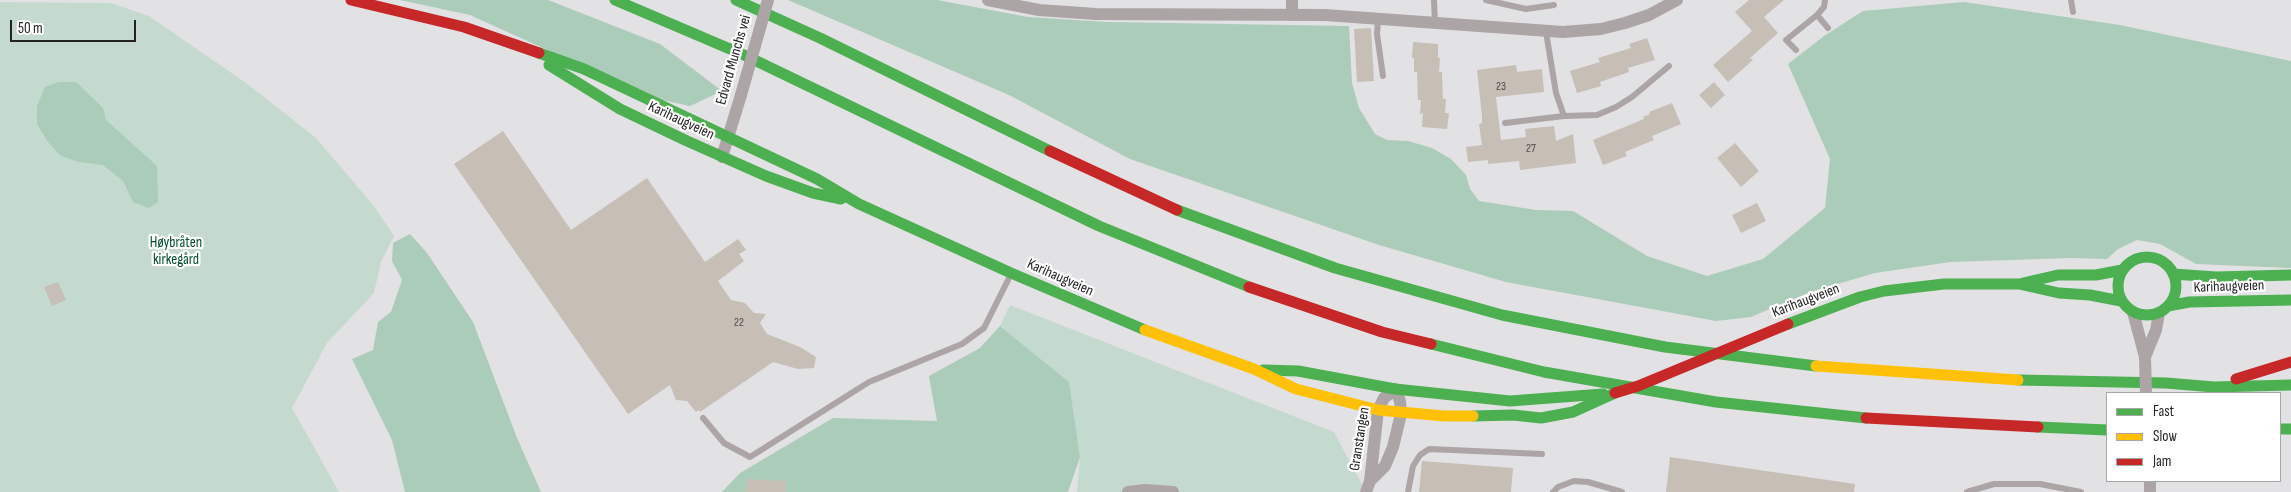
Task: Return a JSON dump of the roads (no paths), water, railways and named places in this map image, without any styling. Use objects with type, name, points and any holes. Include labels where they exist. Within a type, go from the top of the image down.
[{"type":"main road","name":"Karihaugveien","points":[[351,0],[407,12],[464,28],[529,52],[584,69],[817,179],[859,204],[1011,273],[1165,338],[1254,369],[1296,389],[1378,410],[1402,414],[1541,418],[1573,412],[1615,393],[1648,382],[1837,304],[1884,292],[1944,284],[2019,284],[2060,293],[2090,295],[2121,301]]},
{"type":"main road","points":[[615,0],[752,58],[1098,226],[1266,294],[1382,332],[1544,372],[1716,402],[1890,421],[2106,430]]},
{"type":"main road","points":[[736,0],[820,38],[1059,156],[1170,207],[1335,268],[1493,313],[1665,347],[1833,368],[2017,380],[2166,383],[2214,387],[2291,385]]},
{"type":"main road","name":"Karihaugveien","points":[[529,52],[620,109],[722,157],[790,185],[859,204]]},
{"type":"main road","name":"Karihaugveien","points":[[2019,284],[2058,275],[2096,275],[2122,270],[2136,259],[2153,258],[2162,261],[2173,274],[2176,291],[2164,309]]},
{"type":"main road","points":[[2122,270],[2117,286],[2121,301],[2133,312]]},
{"type":"main road","name":"Karihaugveien","points":[[2173,274],[2216,277],[2291,275]]},
{"type":"main road","name":"Karihaugveien","points":[[2133,312],[2142,315],[2189,302],[2291,300]]},
{"type":"main road","points":[[2214,387],[2282,363],[2291,362]]},
{"type":"main road","name":"Karihaugveien","points":[[1254,369],[1298,371],[1395,389],[1510,401],[1615,393]]},
{"type":"street","name":"Edvard Munchs vei","points":[[722,157],[768,0]]},
{"type":"street","points":[[988,0],[1039,10],[1096,14],[1292,14],[1546,32],[1580,32],[1609,27],[1649,15],[1677,0]]},
{"type":"street","points":[[1292,0],[1292,14]]},
{"type":"street","points":[[2144,357],[2164,309]]},
{"type":"street","points":[[2133,312],[2144,357],[2146,392]]},
{"type":"street","points":[[1395,389],[1400,401],[1402,414]]},
{"type":"street","name":"Granstangen","points":[[1368,486],[1378,410],[1384,398],[1395,389]]},
{"type":"street","name":"Granstangen","points":[[1368,486],[1385,466],[1402,414]]},
{"type":"street","points":[[1128,492],[1145,490],[1173,492]]},
{"type":"lane","points":[[1434,0],[1435,23]]},
{"type":"lane","points":[[1486,0],[1526,9],[1554,5]]},
{"type":"lane","points":[[1796,50],[1786,40],[1817,15],[1824,7],[1825,0]]},
{"type":"lane","points":[[2071,0],[2073,12]]},
{"type":"lane","points":[[1817,15],[1828,28]]},
{"type":"lane","points":[[1378,20],[1377,34],[1383,76]]},
{"type":"lane","points":[[1546,32],[1556,93],[1564,116]]},
{"type":"lane","points":[[1505,123],[1564,116],[1597,115],[1616,107],[1639,92],[1670,66]]},
{"type":"lane","points":[[703,418],[724,443],[750,456],[869,382],[962,344],[977,334],[984,328],[1011,273]]},
{"type":"lane","points":[[1408,492],[1413,466],[1420,455],[1429,449],[1542,454]]},
{"type":"lane","points":[[1553,492],[1558,487],[1574,481],[1588,482],[1622,492]]},
{"type":"lane","points":[[1967,492],[1994,484],[2040,484],[2081,492]]},
{"type":"park label","name":"Høybråten kirkegård","points":[[176,252]]}]
